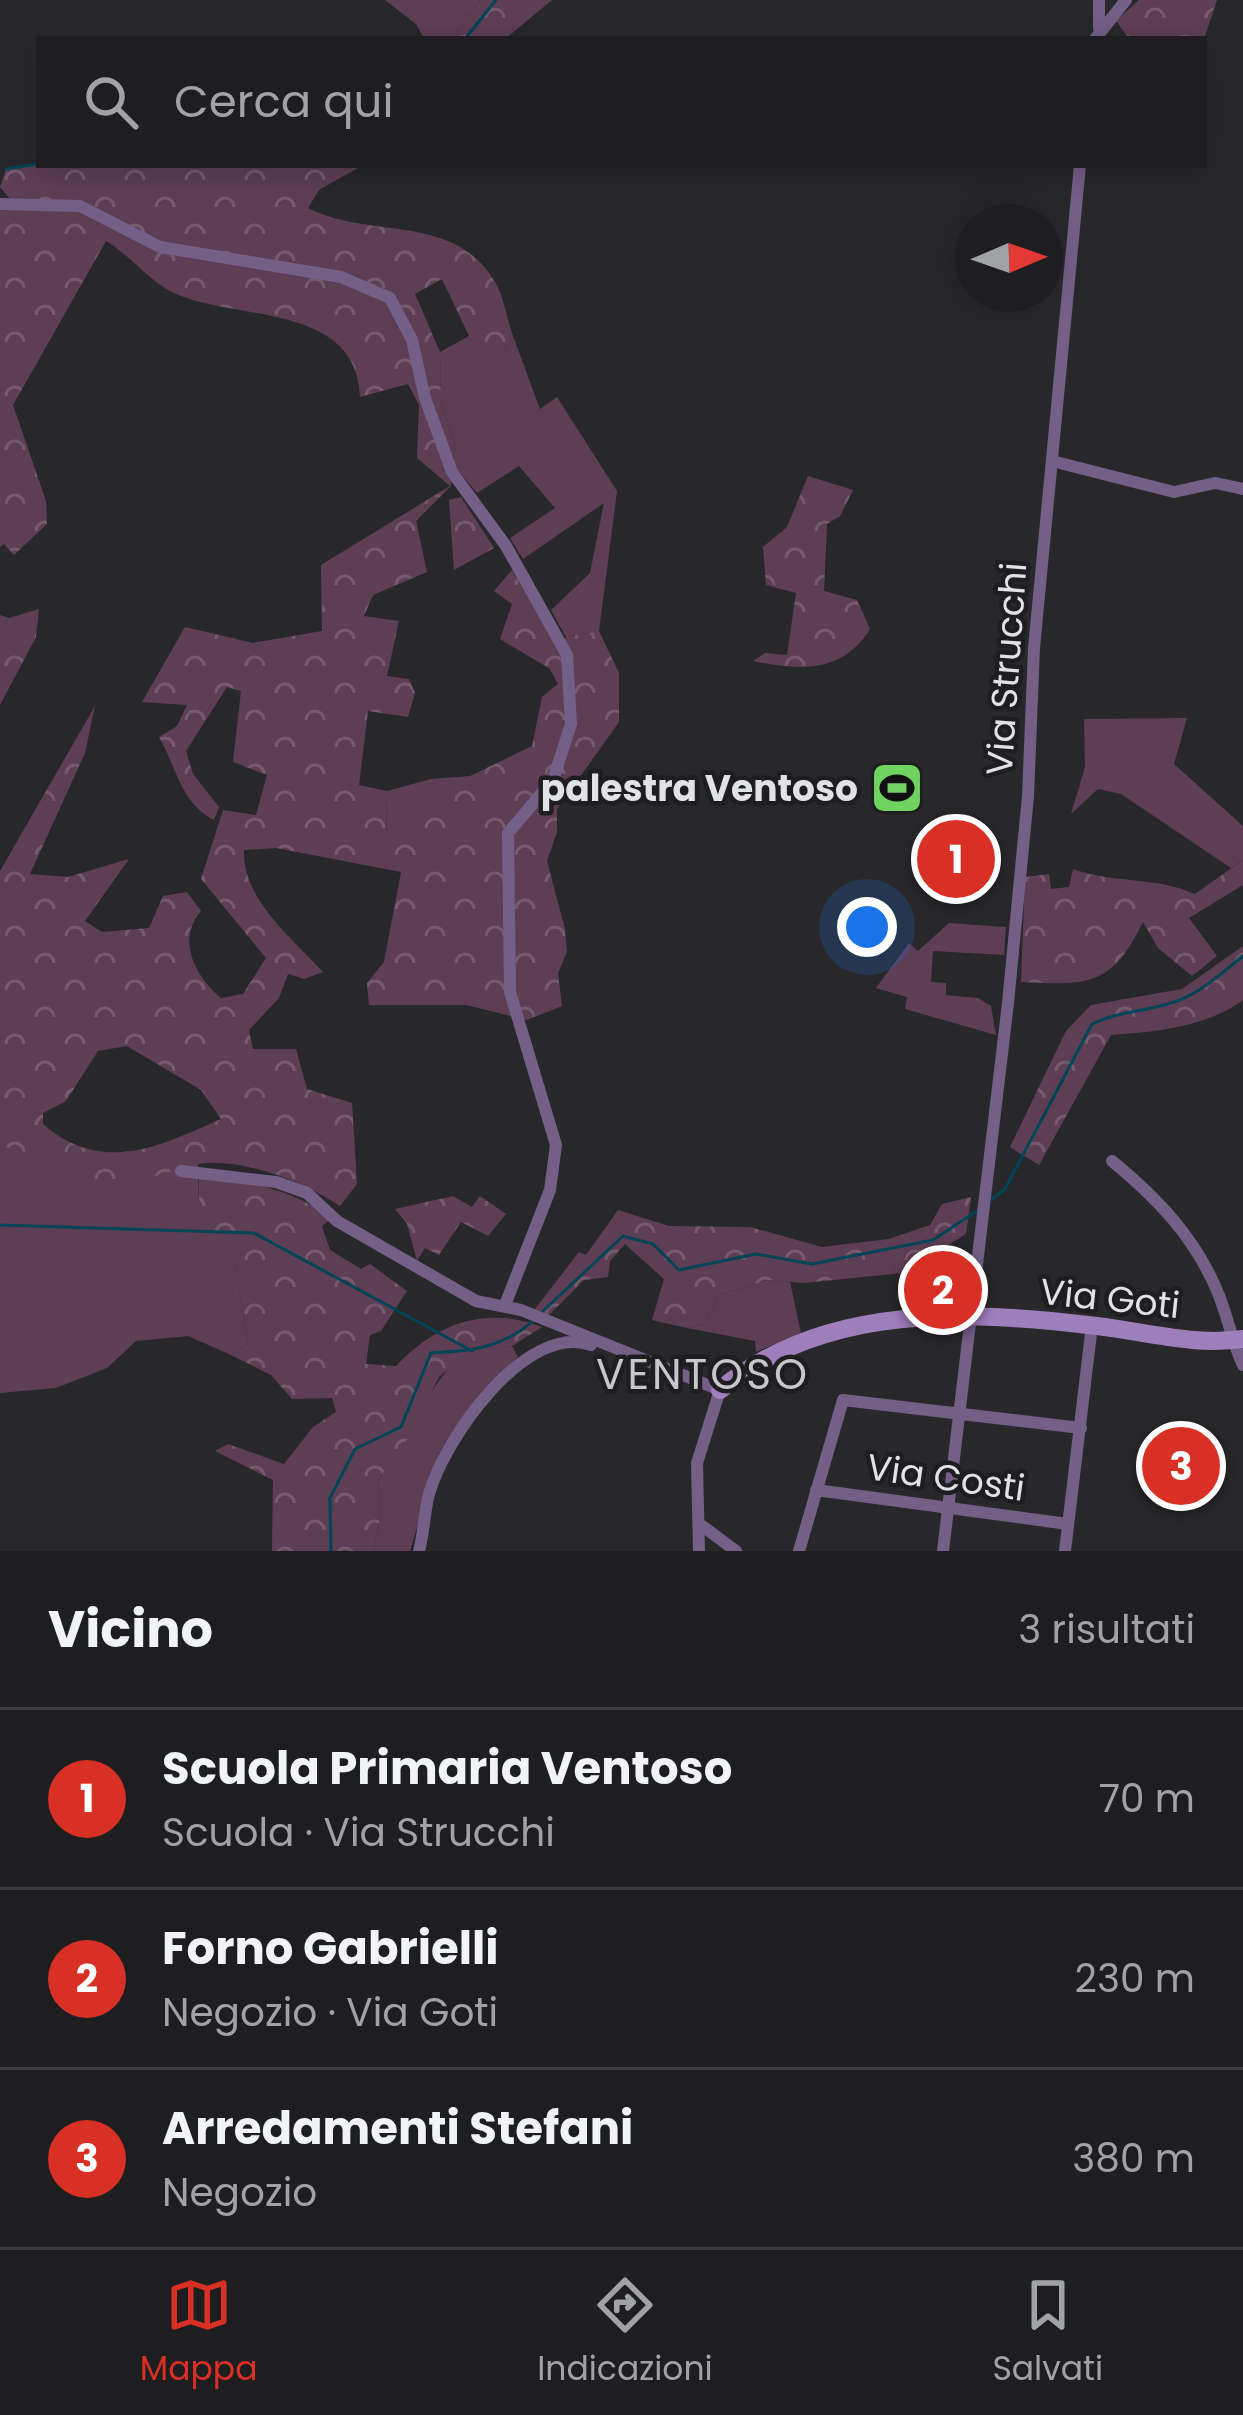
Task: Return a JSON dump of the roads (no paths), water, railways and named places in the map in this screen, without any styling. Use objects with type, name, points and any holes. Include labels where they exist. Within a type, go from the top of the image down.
[{"type":"street","points":[[1097,34],[1099,0]]},
{"type":"street","points":[[1097,34],[1126,0]]},
{"type":"street","name":"Via Strucchi","points":[[943,1551],[1026,818],[1034,648],[1080,168]]},
{"type":"street","points":[[0,204],[80,206],[160,248],[340,277],[390,298],[412,340],[425,398],[452,472],[506,546],[567,655],[571,724],[560,760],[553,780],[508,832],[510,992],[551,1117],[556,1160],[539,1223],[506,1305]]},
{"type":"street","points":[[1052,461],[1174,492],[1215,483],[1243,488]]},
{"type":"street","points":[[1112,1161],[1179,1225],[1217,1292],[1238,1340],[1243,1365]]},
{"type":"street","points":[[181,1171],[276,1182],[307,1193],[337,1221],[481,1303],[506,1305],[538,1316],[720,1390],[697,1463],[699,1551]]},
{"type":"street","name":"Via Goti","points":[[720,1390],[807,1342],[862,1321],[970,1319],[1092,1325],[1197,1341],[1238,1340]]},
{"type":"street","points":[[1065,1551],[1092,1325]]},
{"type":"street","points":[[419,1551],[428,1495],[444,1457],[490,1391],[524,1360],[564,1342],[616,1347]]},
{"type":"street","points":[[799,1551],[843,1400],[1081,1428]]},
{"type":"street","name":"Via Costi","points":[[816,1490],[1068,1523]]},
{"type":"street","points":[[701,1525],[736,1551]]},
{"type":"waterway","points":[[467,36],[496,0]]},
{"type":"waterway","points":[[6,169],[36,164]]},
{"type":"waterway","points":[[987,1203],[1005,1189],[1092,1024],[1179,1001],[1243,956]]},
{"type":"waterway","points":[[541,1313],[623,1236],[653,1244],[679,1270],[756,1254],[812,1264],[933,1240],[980,1209]]},
{"type":"waterway","points":[[0,1225],[254,1233],[472,1351]]},
{"type":"waterway","points":[[331,1551],[330,1498],[355,1449],[401,1427],[431,1353],[486,1346],[511,1337],[534,1320]]},
{"type":"place","name":"palestra Ventoso","points":[[897,788]]},
{"type":"place","name":"Scuola Primaria Ventoso","points":[[956,859]]},
{"type":"place","name":"Forno Gabrielli","points":[[943,1290]]},
{"type":"place","name":"Arredamenti Stefani","points":[[1181,1466]]},
{"type":"district","name":"VENTOSO","points":[[703,1374]]}]
